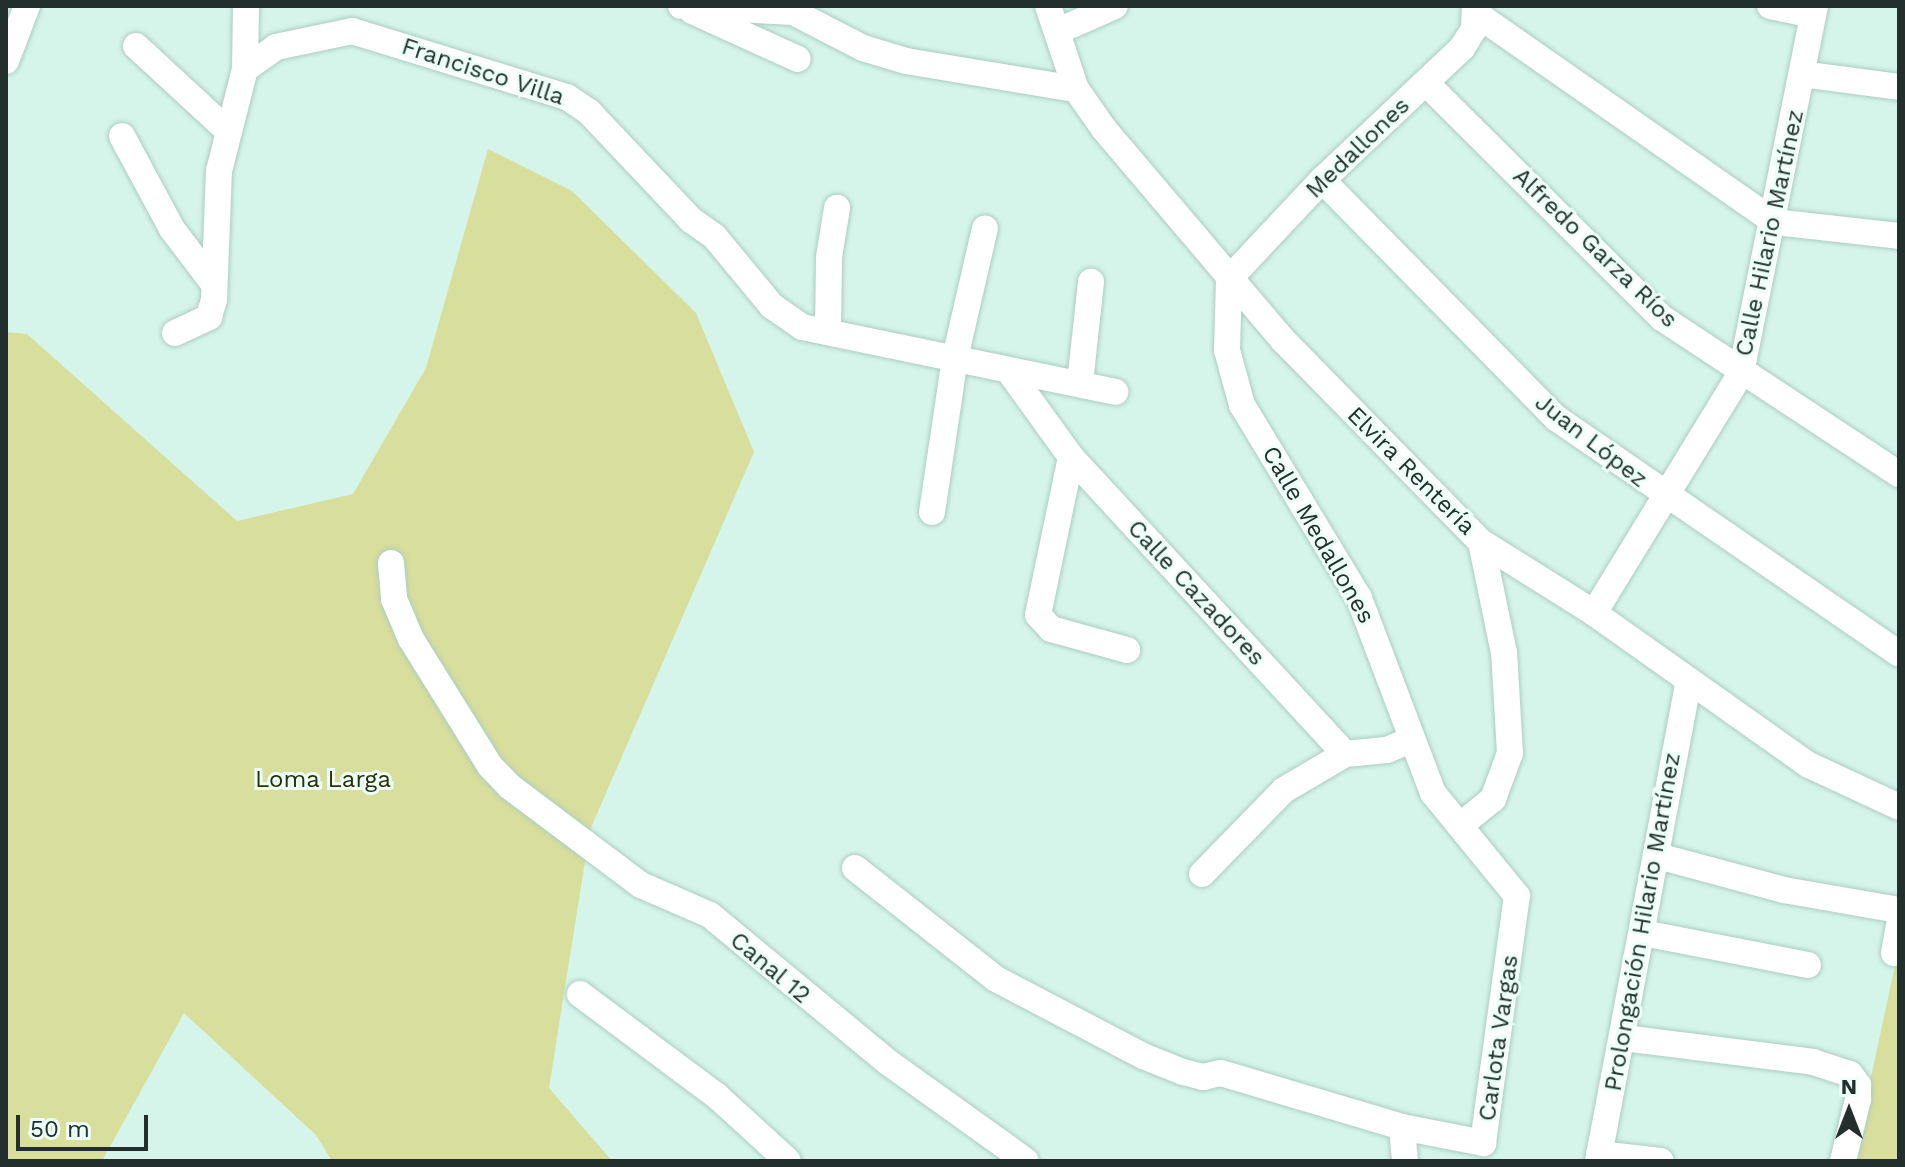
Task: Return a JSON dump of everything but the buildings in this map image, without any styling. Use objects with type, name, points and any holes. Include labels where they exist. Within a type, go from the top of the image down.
[{"type":"street","points":[[6,61],[27,6]]},
{"type":"street","points":[[175,333],[209,317],[226,129],[245,69],[246,6]]},
{"type":"street","points":[[680,6],[798,59]]},
{"type":"street","points":[[680,6],[793,12],[863,48],[906,61],[1076,89]]},
{"type":"street","points":[[1053,18],[1115,6]]},
{"type":"street","points":[[1770,6],[1814,10]]},
{"type":"street","points":[[1475,9],[1775,222],[1898,237]]},
{"type":"street","name":"Medallones","points":[[1229,279],[1322,180],[1470,38],[1475,9]]},
{"type":"street","name":"Calle Hilario Martínez","points":[[1594,613],[1741,373],[1775,222],[1814,10]]},
{"type":"street","name":"Elvira Rentería","points":[[1053,18],[1076,89],[1104,129],[1229,279],[1481,542],[1594,613],[1688,683],[1809,765],[1899,807]]},
{"type":"street","name":"Francisco Villa","points":[[245,69],[276,47],[352,31],[567,97],[589,112],[691,220],[714,236],[772,306],[802,327],[828,331]]},
{"type":"street","points":[[136,46],[226,129]]},
{"type":"street","points":[[1802,74],[1899,87]]},
{"type":"street","name":"Alfredo Garza Ríos","points":[[1426,83],[1662,318],[1741,373],[1899,474]]},
{"type":"street","points":[[122,136],[172,229],[213,283]]},
{"type":"street","name":"Juan López","points":[[1322,180],[1556,418],[1666,499],[1899,654]]},
{"type":"street","points":[[837,208],[829,257],[828,331],[955,358],[1011,374],[1080,383],[1115,392]]},
{"type":"street","points":[[932,512],[955,358],[985,228]]},
{"type":"street","name":"Calle Medallones","points":[[1229,279],[1227,350],[1242,405],[1359,598],[1410,740],[1433,793],[1462,824]]},
{"type":"street","points":[[1080,383],[1091,282]]},
{"type":"street","name":"Calle Cazadores","points":[[1011,374],[1071,457],[1345,754]]},
{"type":"street","points":[[1071,457],[1038,615],[1051,629],[1127,650]]},
{"type":"street","points":[[1462,824],[1493,799],[1510,753],[1504,653],[1481,542]]},
{"type":"street","name":"Canal 12","points":[[391,563],[394,599],[411,639],[490,766],[509,786],[641,885],[710,915],[876,1054],[1026,1161]]},
{"type":"street","name":"Prolongación Hilario Martínez","points":[[1598,1157],[1624,1038],[1688,683]]},
{"type":"street","points":[[1202,874],[1284,790],[1345,754],[1387,750],[1410,740]]},
{"type":"street","name":"Carlota Vargas","points":[[855,868],[996,979],[1077,1026],[1176,1070],[1203,1077],[1221,1073],[1402,1127],[1483,1143],[1517,896],[1462,824]]},
{"type":"street","points":[[1658,856],[1784,890],[1899,910]]},
{"type":"street","points":[[1894,953],[1899,924]]},
{"type":"street","points":[[1643,933],[1808,965]]},
{"type":"street","points":[[580,994],[717,1096],[788,1161]]},
{"type":"street","points":[[1624,1038],[1813,1062],[1850,1074],[1858,1085],[1843,1161]]},
{"type":"street","points":[[1402,1127],[1405,1161]]},
{"type":"street","points":[[1598,1157],[1661,1161]]},
{"type":"green space","name":"Loma Larga","points":[[488,149],[572,191],[696,313],[754,452],[590,830],[549,1088],[612,1161],[332,1161],[316,1135],[184,1013],[102,1161],[6,1161],[6,332],[27,334],[237,521],[353,494],[426,368]]},
{"type":"green space","points":[[1899,947],[1899,1161],[1853,1161]]}]
